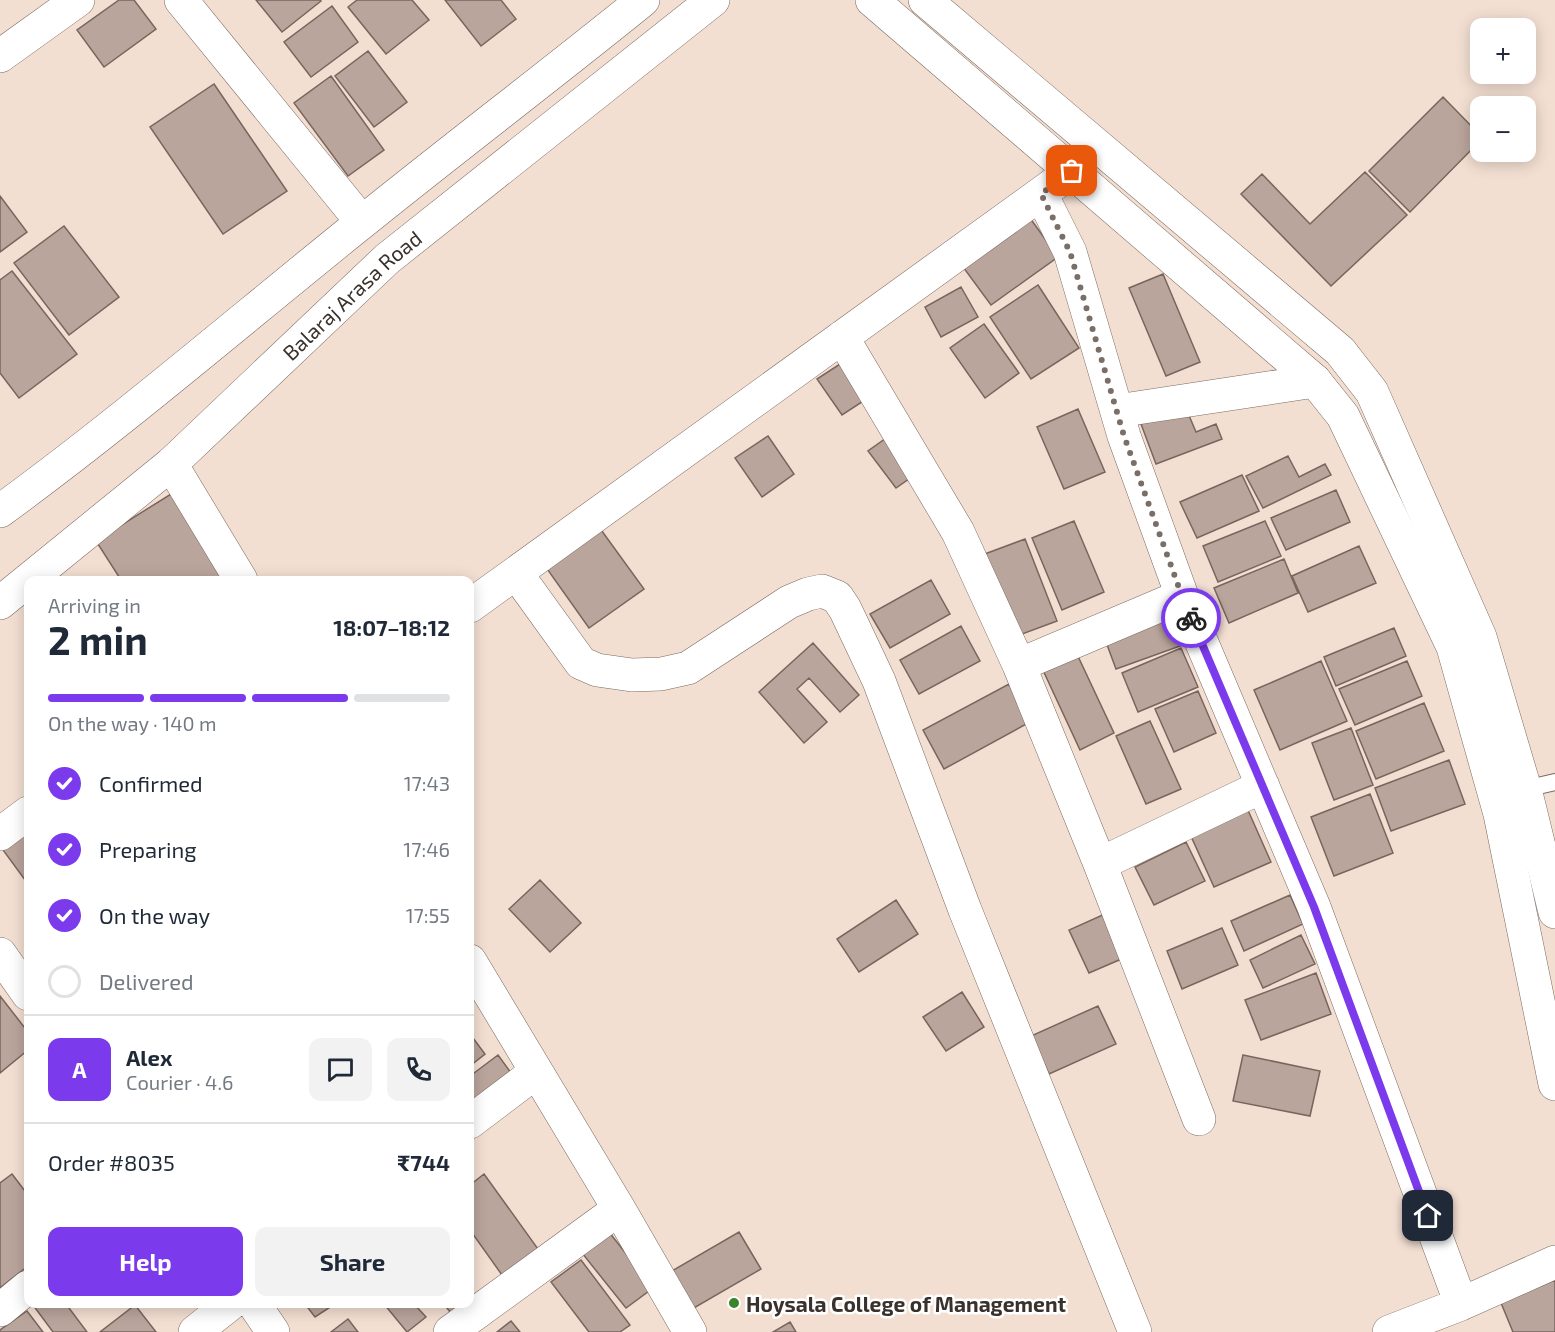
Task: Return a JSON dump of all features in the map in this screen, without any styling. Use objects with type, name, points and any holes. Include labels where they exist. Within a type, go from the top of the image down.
[{"type":"street","points":[[0,56],[78,0]]},
{"type":"street","points":[[181,0],[362,222]]},
{"type":"street","points":[[0,511],[59,468],[362,222],[643,0]]},
{"type":"street","name":"Balaraj Arasa Road","points":[[33,576],[171,464],[387,259],[713,0]]},
{"type":"street","points":[[872,0],[1315,381],[1343,416],[1453,646],[1500,814],[1555,1084]]},
{"type":"street","points":[[925,0],[1341,351],[1372,392],[1480,637],[1540,785],[1555,912]]},
{"type":"street","points":[[474,603],[1072,171]]},
{"type":"street","points":[[1041,194],[1070,252],[1124,436],[1182,596],[1314,907],[1461,1304]]},
{"type":"street","points":[[842,337],[958,532],[1019,665],[1100,864],[1199,1119]]},
{"type":"street","points":[[1117,411],[1315,381]]},
{"type":"street","points":[[171,464],[239,576]]},
{"type":"street","points":[[516,573],[581,663],[597,670],[632,675],[662,674],[688,668],[789,602],[822,591],[837,597],[879,681],[965,910],[1135,1332]]},
{"type":"street","name":"Balaraj Arasa Road","points":[[0,603],[24,583]]},
{"type":"street","points":[[1019,665],[1182,596]]},
{"type":"street","points":[[1100,864],[1263,786]]},
{"type":"street","points":[[0,834],[24,816]]},
{"type":"street","points":[[0,954],[24,988]]},
{"type":"street","points":[[474,968],[690,1332]]},
{"type":"street","points":[[474,1119],[536,1072]]},
{"type":"street","points":[[450,1332],[619,1209]]},
{"type":"street","points":[[1389,1332],[1461,1304],[1555,1262]]},
{"type":"street","points":[[0,1310],[24,1290]]},
{"type":"street","points":[[195,1332],[225,1308]]},
{"type":"street","points":[[257,1308],[273,1332]]},
{"type":"building","points":[[119,0],[134,0],[156,29],[104,67],[77,30]]},
{"type":"building","points":[[256,0],[320,0],[321,1],[282,32]]},
{"type":"building","points":[[357,0],[412,0],[429,20],[386,54],[348,7]]},
{"type":"building","points":[[445,0],[501,0],[516,19],[481,46]]},
{"type":"building","points":[[332,6],[358,42],[311,77],[284,42]]},
{"type":"building","points":[[368,51],[407,102],[374,127],[335,76]]},
{"type":"building","points":[[331,76],[384,150],[348,176],[294,103]]},
{"type":"building","points":[[214,84],[287,191],[223,234],[150,127]]},
{"type":"building","points":[[1443,97],[1470,125],[1470,151],[1410,212],[1369,171]]},
{"type":"building","points":[[1365,172],[1407,215],[1331,286],[1241,194],[1262,174],[1310,224]]},
{"type":"building","points":[[0,196],[27,232],[0,252]]},
{"type":"building","points":[[1030,218],[1058,257],[991,305],[963,267]]},
{"type":"building","points":[[64,226],[119,297],[69,335],[14,263]]},
{"type":"building","points":[[12,271],[77,354],[19,398],[0,373],[0,280]]},
{"type":"building","points":[[1163,274],[1200,362],[1166,376],[1129,288]]},
{"type":"building","points":[[1038,285],[1079,348],[1031,379],[990,317]]},
{"type":"building","points":[[961,287],[978,317],[941,337],[925,307]]},
{"type":"building","points":[[984,324],[1019,373],[985,398],[950,348]]},
{"type":"building","points":[[843,362],[868,398],[842,415],[817,379]]},
{"type":"building","points":[[1185,406],[1196,432],[1216,424],[1222,439],[1156,464],[1141,424]]},
{"type":"building","points":[[1078,409],[1105,472],[1064,489],[1037,427]]},
{"type":"building","points":[[768,436],[794,474],[762,497],[735,458]]},
{"type":"building","points":[[889,436],[916,474],[896,488],[868,451]]},
{"type":"building","points":[[1288,456],[1299,477],[1325,464],[1331,475],[1263,508],[1246,476]]},
{"type":"building","points":[[1242,475],[1259,511],[1197,538],[1180,502]]},
{"type":"building","points":[[1336,490],[1350,522],[1286,550],[1271,518]]},
{"type":"building","points":[[171,494],[223,576],[118,576],[96,541]]},
{"type":"building","points":[[1074,521],[1104,592],[1062,610],[1032,538]]},
{"type":"building","points":[[1265,521],[1281,556],[1218,582],[1203,546]]},
{"type":"building","points":[[599,527],[644,589],[589,628],[545,566]]},
{"type":"building","points":[[1025,539],[1057,621],[1014,637],[982,555]]},
{"type":"building","points":[[1359,546],[1376,583],[1308,612],[1292,576]]},
{"type":"building","points":[[1284,559],[1298,593],[1229,623],[1214,588]]},
{"type":"building","points":[[931,580],[950,614],[890,648],[870,614]]},
{"type":"building","points":[[1167,610],[1180,646],[1116,669],[1103,634]]},
{"type":"building","points":[[961,626],[980,661],[919,694],[900,660]]},
{"type":"building","points":[[1394,628],[1406,656],[1336,686],[1324,657]]},
{"type":"building","points":[[813,643],[859,695],[840,712],[809,678],[797,689],[827,722],[804,743],[759,692]]},
{"type":"building","points":[[1181,648],[1198,687],[1138,712],[1122,673]]},
{"type":"building","points":[[1076,652],[1114,733],[1080,750],[1042,668]]},
{"type":"building","points":[[1321,661],[1347,721],[1280,750],[1254,690]]},
{"type":"building","points":[[1407,661],[1422,696],[1355,725],[1339,689]]},
{"type":"building","points":[[1009,684],[1030,722],[944,769],[923,730]]},
{"type":"building","points":[[1198,691],[1216,733],[1174,752],[1155,709]]},
{"type":"building","points":[[1424,703],[1444,751],[1376,779],[1356,731]]},
{"type":"building","points":[[1150,721],[1181,789],[1146,804],[1116,736]]},
{"type":"building","points":[[1351,728],[1373,785],[1334,800],[1312,743]]},
{"type":"building","points":[[1449,760],[1465,804],[1391,831],[1375,788]]},
{"type":"building","points":[[1370,794],[1393,853],[1334,876],[1311,817]]},
{"type":"building","points":[[1247,808],[1271,862],[1214,887],[1190,834]]},
{"type":"building","points":[[24,835],[24,879],[3,850]]},
{"type":"building","points":[[1186,842],[1205,881],[1154,905],[1135,867]]},
{"type":"building","points":[[540,880],[581,923],[550,952],[509,909]]},
{"type":"building","points":[[1290,895],[1303,924],[1244,951],[1231,921]]},
{"type":"building","points":[[896,900],[918,934],[859,972],[837,939]]},
{"type":"building","points":[[1107,913],[1126,957],[1089,973],[1069,930]]},
{"type":"building","points":[[1222,928],[1238,965],[1182,989],[1167,951]]},
{"type":"building","points":[[1301,935],[1315,964],[1263,988],[1250,960]]},
{"type":"building","points":[[1316,973],[1331,1014],[1261,1040],[1245,1000]]},
{"type":"building","points":[[962,992],[984,1027],[946,1051],[923,1017]]},
{"type":"building","points":[[0,996],[24,1027],[24,1053],[0,1073]]},
{"type":"building","points":[[1098,1006],[1116,1044],[1049,1074],[1031,1036]]},
{"type":"building","points":[[474,1039],[485,1054],[474,1063]]},
{"type":"building","points":[[498,1055],[517,1081],[474,1113],[474,1073]]},
{"type":"building","points":[[1243,1055],[1320,1071],[1310,1116],[1233,1101]]},
{"type":"building","points":[[12,1174],[24,1190],[24,1269],[0,1288],[0,1183]]},
{"type":"building","points":[[484,1174],[538,1249],[502,1275],[474,1236],[474,1182]]},
{"type":"building","points":[[609,1232],[653,1288],[626,1308],[582,1253]]},
{"type":"building","points":[[739,1232],[761,1269],[687,1312],[665,1275]]},
{"type":"building","points":[[581,1260],[630,1325],[620,1332],[589,1332],[551,1282]]},
{"type":"building","points":[[1555,1280],[1555,1332],[1513,1332],[1501,1303]]},
{"type":"building","points":[[35,1308],[69,1308],[87,1332],[53,1332]]},
{"type":"building","points":[[131,1308],[137,1308],[156,1332],[100,1332]]},
{"type":"building","points":[[308,1308],[329,1308],[315,1317]]},
{"type":"building","points":[[387,1308],[418,1308],[426,1317],[407,1332]]},
{"type":"building","points":[[27,1311],[43,1332],[0,1332],[0,1330]]},
{"type":"building","points":[[348,1319],[358,1332],[331,1332]]},
{"type":"building","points":[[511,1321],[520,1332],[497,1332]]},
{"type":"building","points":[[790,1322],[796,1332],[773,1332]]},
{"type":"way so far","points":[[1072,171],[1041,194],[1070,252],[1124,436],[1191,618]]},
{"type":"place","name":"Hoysala College of Management","points":[[734,1303]]},
{"type":"route","points":[[1191,618],[1314,907],[1428,1216]]}]
